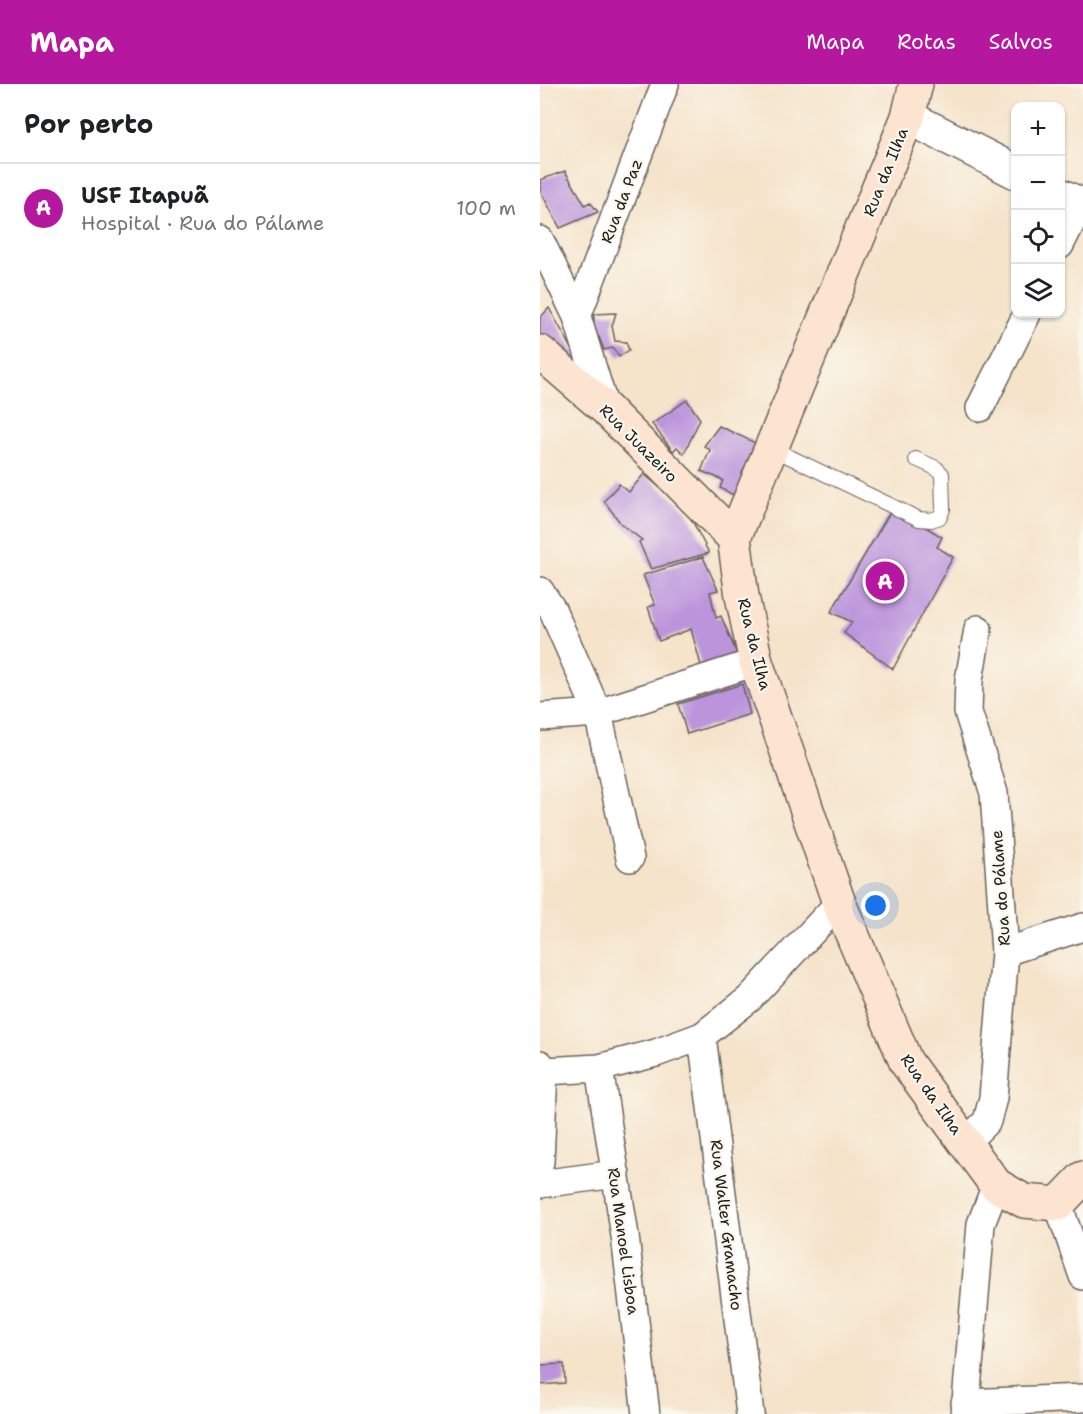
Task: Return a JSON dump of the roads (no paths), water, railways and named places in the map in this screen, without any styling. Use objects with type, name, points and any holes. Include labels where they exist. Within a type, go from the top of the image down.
[{"type":"main road","name":"Rua da Ilha","points":[[916,84],[908,117],[734,538],[742,596],[756,662],[839,903],[906,1062],[996,1185]]},
{"type":"main road","name":"Rua Juazeiro","points":[[540,352],[605,408],[734,538]]},
{"type":"main road","points":[[996,1185],[1024,1201],[1058,1204],[1083,1178]]},
{"type":"street","name":"Rua da Paz","points":[[578,317],[665,84]]},
{"type":"street","points":[[908,117],[1011,169]]},
{"type":"street","points":[[1065,231],[1075,202]]},
{"type":"street","points":[[540,240],[578,317],[605,408]]},
{"type":"street","points":[[980,408],[1025,318]]},
{"type":"street","points":[[540,591],[552,609],[598,713],[630,858]]},
{"type":"street","name":"Rua do Pálame","points":[[966,1142],[987,1121],[993,1098],[1005,952],[994,793],[968,712],[969,680],[978,629]]},
{"type":"street","points":[[540,717],[598,713],[756,662]]},
{"type":"street","points":[[540,1162],[542,1067],[600,1068],[656,1053],[702,1036],[749,999],[839,903]]},
{"type":"street","points":[[1005,952],[1083,927]]},
{"type":"street","name":"Rua Walter Gramacho","points":[[702,1036],[750,1414]]},
{"type":"street","name":"Rua Manoel Lisboa","points":[[600,1068],[616,1174],[646,1414]]},
{"type":"street","points":[[540,1184],[616,1174]]},
{"type":"street","points":[[996,1185],[981,1224],[965,1408],[1083,1398]]},
{"type":"street","points":[[1058,1204],[1083,1276]]},
{"type":"lane","points":[[771,448],[919,519],[932,520],[940,517],[943,509],[942,474],[936,468],[916,459]]},
{"type":"place","name":"USF Itapuã","points":[[885,581]]}]
